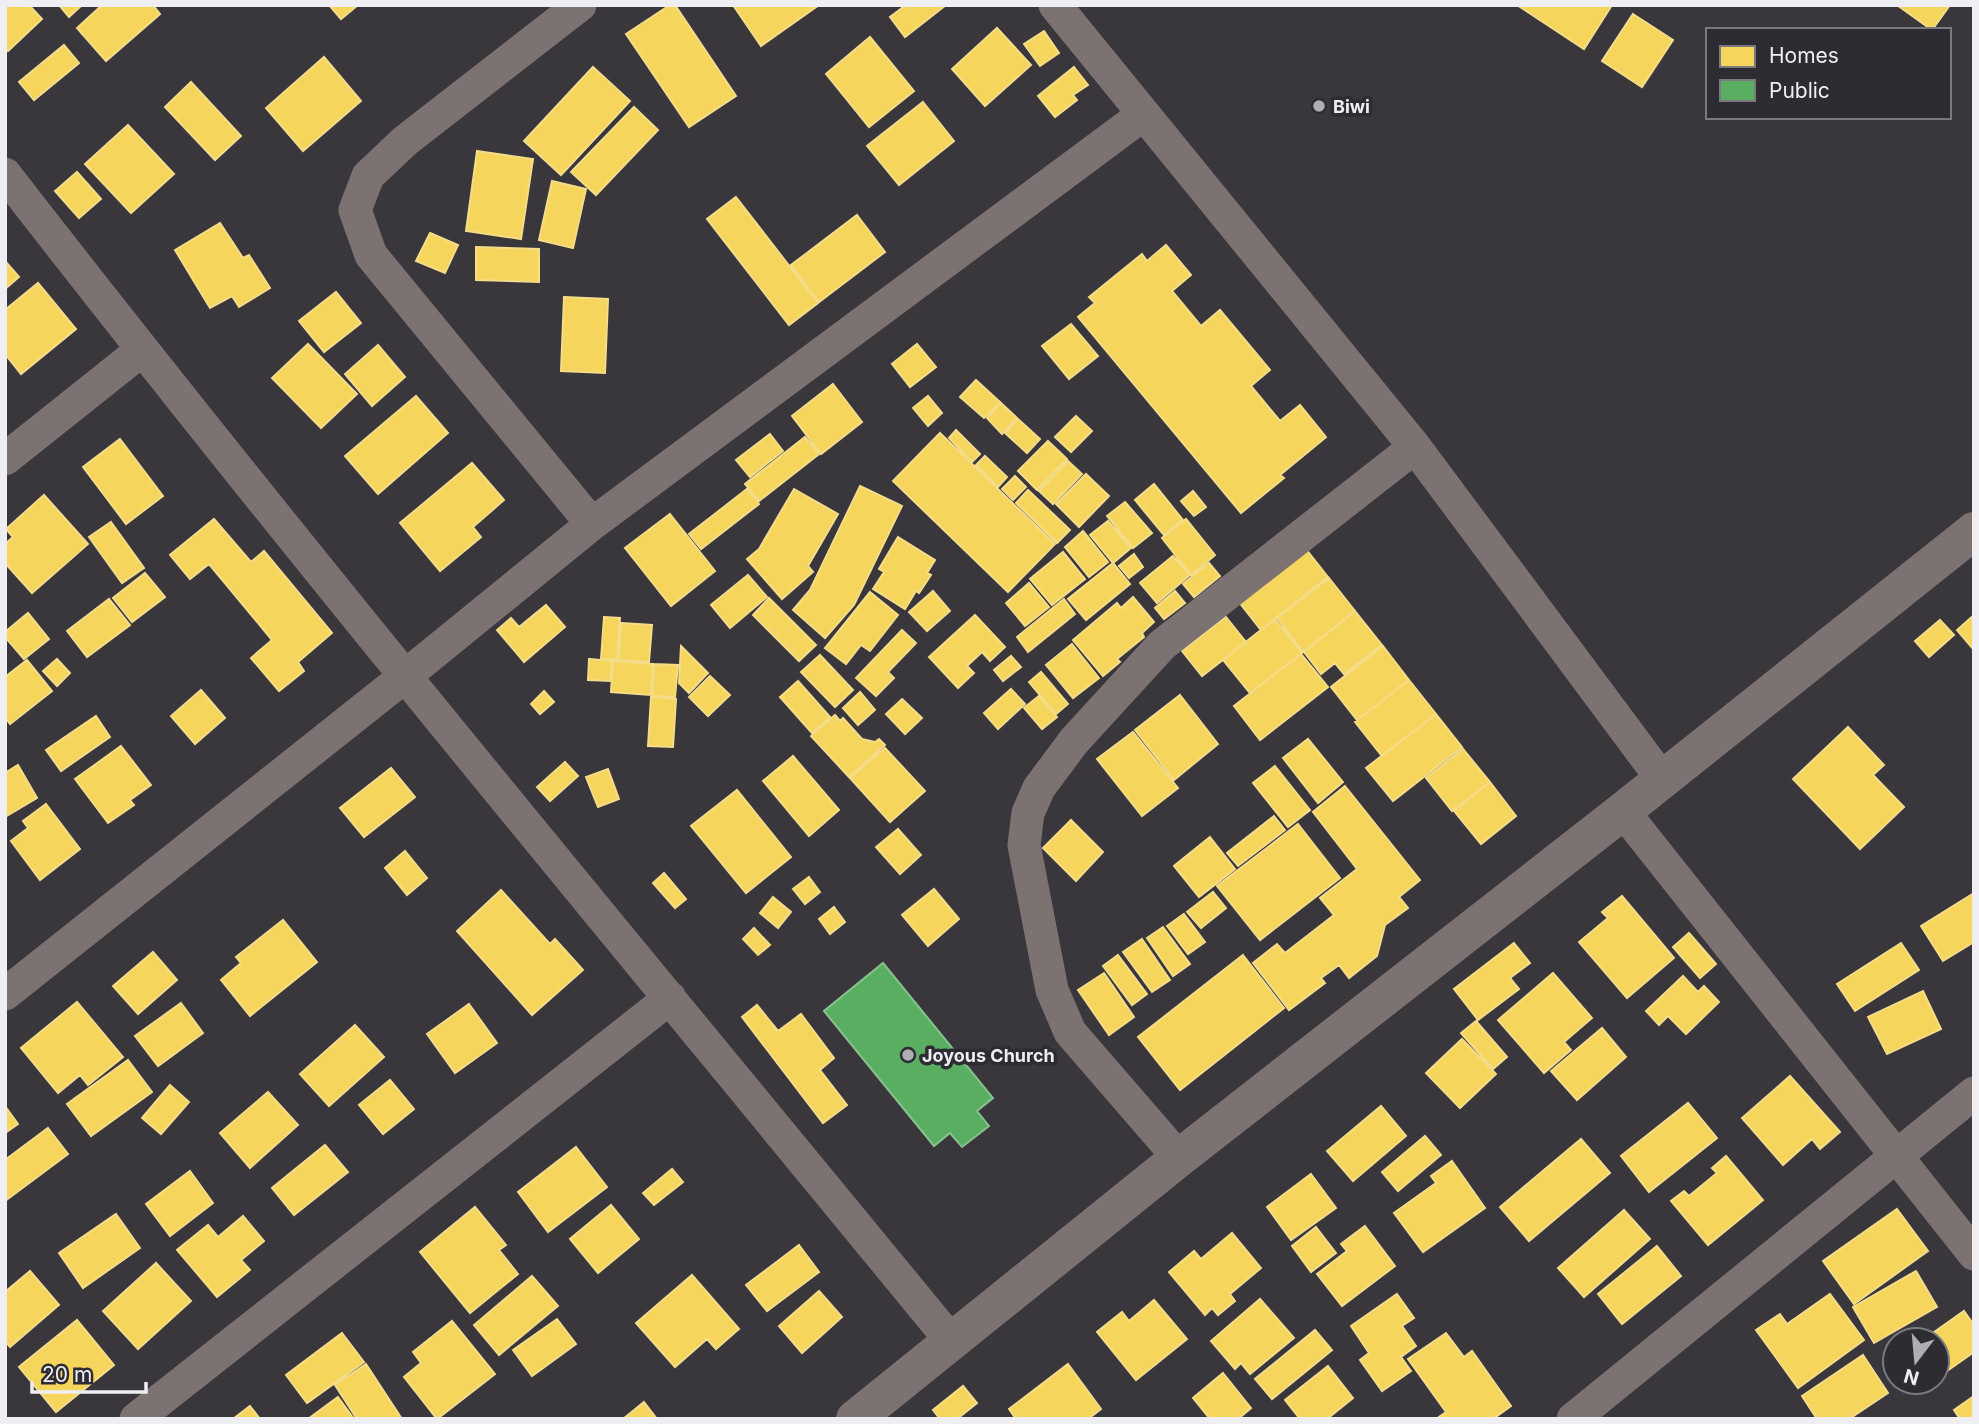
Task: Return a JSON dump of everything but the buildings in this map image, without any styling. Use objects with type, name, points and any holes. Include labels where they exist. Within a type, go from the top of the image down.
[{"type":"street","points":[[580,5],[405,141],[368,176],[355,210],[371,255],[592,524]]},
{"type":"street","points":[[1055,5],[1415,447],[1662,779]]},
{"type":"street","points":[[5,994],[592,524],[1144,114]]},
{"type":"street","points":[[5,174],[404,677],[952,1342]]},
{"type":"street","points":[[5,460],[142,350]]},
{"type":"street","points":[[1179,1158],[1070,1032],[1052,990],[1024,845],[1028,813],[1039,788],[1074,741],[1162,645],[1415,447]]},
{"type":"street","points":[[855,1419],[1179,1158],[1623,811],[1974,531]]},
{"type":"street","points":[[1623,811],[1974,1254]]},
{"type":"street","points":[[136,1419],[670,998]]},
{"type":"street","points":[[1573,1419],[1974,1093]]},
{"type":"place","name":"Biwi","points":[[1319,106]]},
{"type":"place","name":"Joyous Church","points":[[908,1055]]}]
